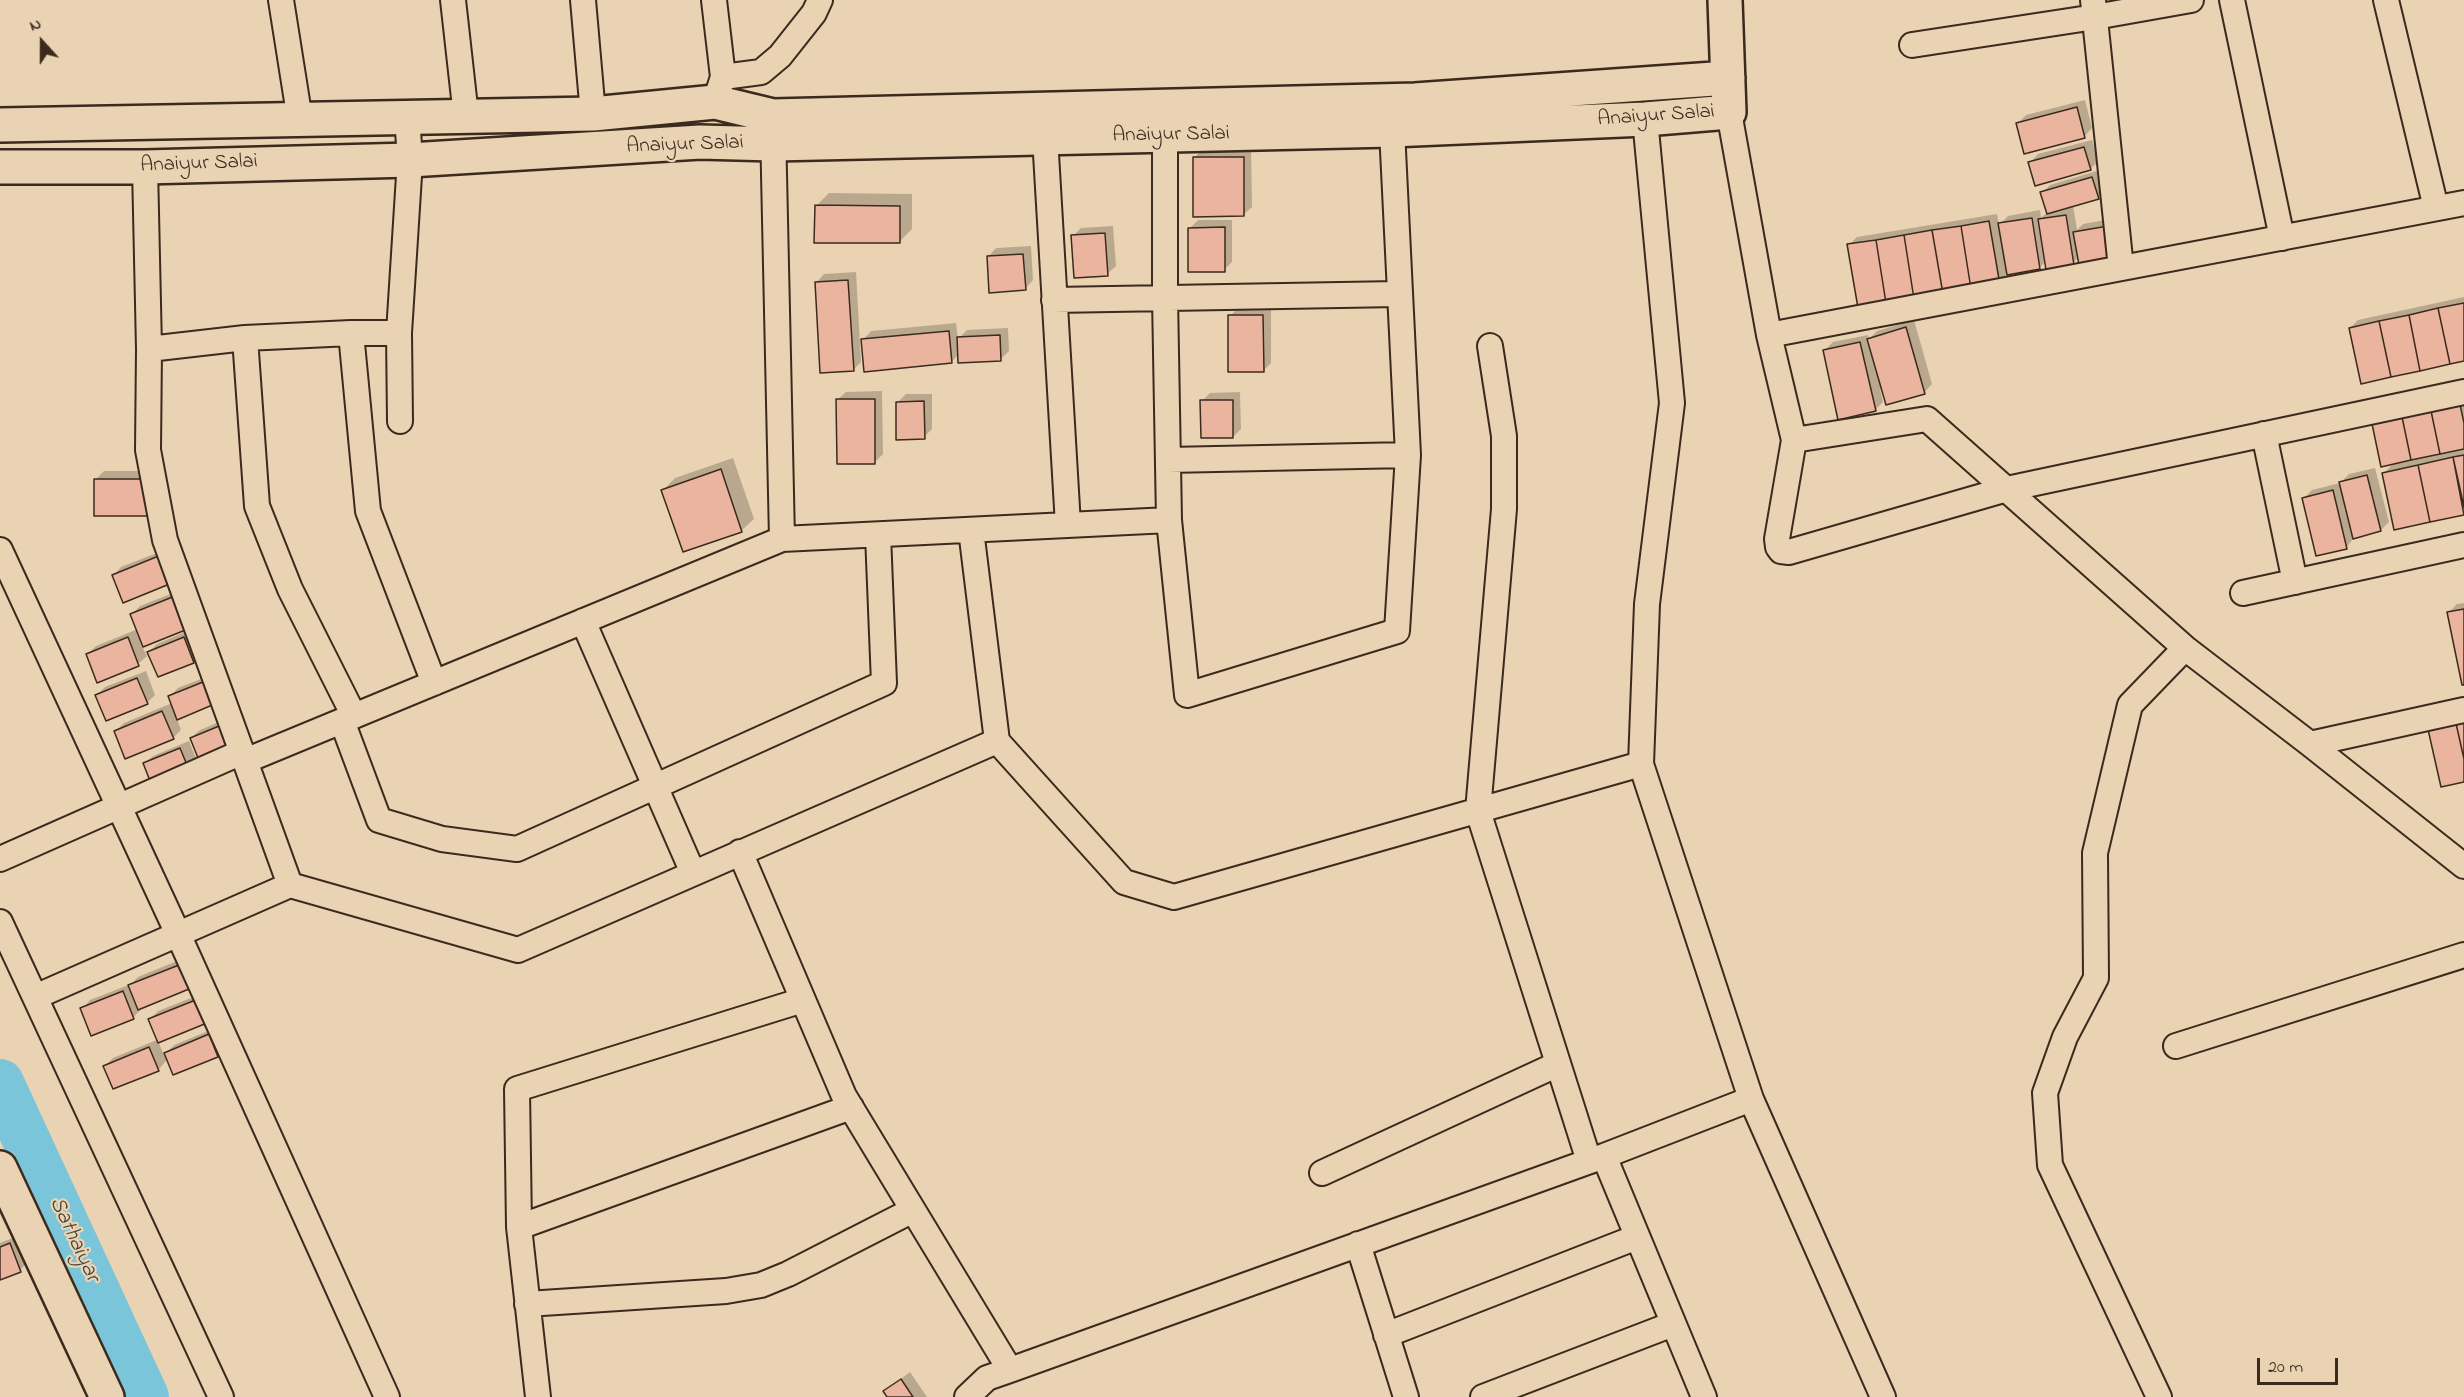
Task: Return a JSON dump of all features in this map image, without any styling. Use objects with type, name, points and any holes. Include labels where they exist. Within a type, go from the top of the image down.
[{"type":"main road","points":[[1725,0],[1728,78]]},
{"type":"main road","name":"Anaiyur Salai","points":[[0,125],[593,114],[719,89],[773,130],[1045,137],[1165,137],[1392,130],[1645,119],[1729,112],[1728,78],[1415,100],[773,130],[700,142],[410,160],[145,167],[0,167]]},
{"type":"main road","points":[[0,1168],[107,1397]]},
{"type":"street","points":[[280,0],[300,120]]},
{"type":"street","points":[[453,0],[466,116]]},
{"type":"street","points":[[583,0],[593,114]]},
{"type":"street","points":[[714,0],[719,89],[761,72],[774,62],[814,13],[820,0]]},
{"type":"street","points":[[1912,45],[2094,9],[2191,0]]},
{"type":"street","points":[[2232,0],[2282,238]]},
{"type":"street","points":[[2386,0],[2436,208]]},
{"type":"street","points":[[2094,9],[2121,268]]},
{"type":"street","points":[[1729,112],[1769,335],[1794,440],[1777,539],[1781,551],[1789,552],[2007,489],[2464,392]]},
{"type":"street","points":[[400,422],[399,333],[410,160],[407,116]]},
{"type":"street","points":[[1645,119],[1672,403],[1647,604],[1641,764],[1751,1099],[1883,1397]]},
{"type":"street","points":[[773,130],[783,539]]},
{"type":"street","points":[[1165,137],[1169,520],[1187,695],[1397,631],[1408,455],[1398,294],[1392,130]]},
{"type":"street","points":[[1045,137],[1068,525]]},
{"type":"street","points":[[145,167],[149,349],[148,450],[165,540],[290,885]]},
{"type":"street","points":[[1769,335],[2464,203]]},
{"type":"street","points":[[1054,300],[1398,294]]},
{"type":"street","points":[[351,333],[368,511],[434,683]]},
{"type":"street","points":[[149,349],[245,338],[399,333]]},
{"type":"street","points":[[245,338],[257,506],[290,589],[348,719],[379,820],[442,839],[517,849],[884,683],[878,535]]},
{"type":"street","points":[[1490,345],[1504,436],[1504,509],[1478,811],[1558,1064],[1596,1159],[1637,1237],[1704,1397]]},
{"type":"street","points":[[1794,440],[1928,419],[2185,648],[2464,866]]},
{"type":"street","points":[[2264,434],[2295,582]]},
{"type":"street","points":[[1168,460],[1408,455]]},
{"type":"street","points":[[0,859],[119,807],[243,757],[348,719],[783,539],[1169,520]]},
{"type":"street","points":[[971,530],[997,741],[1124,882],[1174,897],[1641,764]]},
{"type":"street","points":[[2243,594],[2464,545]]},
{"type":"street","points":[[0,550],[178,934],[387,1397]]},
{"type":"street","points":[[583,621],[693,873]]},
{"type":"street","points":[[2159,1397],[2050,1165],[2045,1093],[2065,1037],[2096,978],[2095,854],[2130,705],[2185,648]]},
{"type":"street","points":[[2310,744],[2464,710]]},
{"type":"street","points":[[35,997],[290,885],[518,950],[997,741]]},
{"type":"street","points":[[740,852],[844,1096],[1010,1370]]},
{"type":"street","points":[[0,922],[221,1397]]},
{"type":"street","points":[[2176,1046],[2464,956]]},
{"type":"street","points":[[538,1397],[519,1227],[517,1089],[803,1000]]},
{"type":"street","points":[[1322,1173],[1558,1064]]},
{"type":"street","points":[[967,1397],[987,1378],[1596,1159],[1751,1099]]},
{"type":"street","points":[[519,1227],[851,1107]]},
{"type":"street","points":[[527,1304],[726,1291],[760,1285],[788,1274],[913,1210]]},
{"type":"street","points":[[1386,1335],[1637,1237]]},
{"type":"street","points":[[1358,1244],[1406,1397]]},
{"type":"street","points":[[1483,1397],[1673,1324]]},
{"type":"building","points":[[2077,107],[2085,138],[2024,154],[2016,123]]},
{"type":"building","points":[[2084,147],[2091,170],[2035,186],[2028,162]]},
{"type":"building","points":[[1193,157],[1244,157],[1244,216],[1193,217]]},
{"type":"building","points":[[2092,177],[2099,199],[2047,214],[2040,192]]},
{"type":"building","points":[[815,205],[900,206],[900,243],[814,243]]},
{"type":"building","points":[[2066,215],[2074,265],[2046,270],[2038,219]]},
{"type":"building","points":[[2032,218],[2040,269],[2007,275],[1998,223]]},
{"type":"building","points":[[1989,221],[2000,285],[1971,289],[1961,226]]},
{"type":"building","points":[[1961,226],[1971,289],[1943,294],[1932,230]]},
{"type":"building","points":[[2108,226],[2114,260],[2079,265],[2073,232]]},
{"type":"building","points":[[1225,227],[1225,272],[1188,272],[1188,228]]},
{"type":"building","points":[[1932,230],[1943,294],[1914,299],[1904,235]]},
{"type":"building","points":[[1105,233],[1108,276],[1074,278],[1071,235]]},
{"type":"building","points":[[1904,235],[1914,299],[1886,303],[1876,240]]},
{"type":"building","points":[[1876,240],[1886,303],[1858,308],[1847,244]]},
{"type":"building","points":[[1023,254],[1026,290],[989,293],[987,256]]},
{"type":"building","points":[[848,280],[854,371],[820,373],[815,282]]},
{"type":"building","points":[[2464,303],[2464,361],[2450,364],[2438,308]]},
{"type":"building","points":[[2438,308],[2450,364],[2420,371],[2409,315]]},
{"type":"building","points":[[1228,315],[1263,315],[1264,372],[1228,372]]},
{"type":"building","points":[[2409,315],[2420,371],[2391,377],[2379,321]]},
{"type":"building","points":[[2379,321],[2391,377],[2361,384],[2349,328]]},
{"type":"building","points":[[1906,327],[1925,394],[1886,405],[1867,339]]},
{"type":"building","points":[[949,331],[952,363],[864,372],[861,339]]},
{"type":"building","points":[[1000,335],[1001,361],[958,363],[957,337]]},
{"type":"building","points":[[1860,342],[1876,411],[1838,420],[1823,350]]},
{"type":"building","points":[[836,399],[875,399],[875,464],[837,464]]},
{"type":"building","points":[[1200,400],[1233,400],[1233,438],[1201,438]]},
{"type":"building","points":[[2459,400],[2464,423],[2464,449],[2440,454],[2430,406]]},
{"type":"building","points":[[924,401],[925,439],[896,440],[896,402]]},
{"type":"building","points":[[2430,406],[2440,454],[2411,460],[2401,412]]},
{"type":"building","points":[[2401,412],[2411,460],[2381,467],[2371,419]]},
{"type":"building","points":[[2464,455],[2464,507],[2453,457]]},
{"type":"building","points":[[2453,457],[2464,515],[2430,522],[2418,465]]},
{"type":"building","points":[[2418,465],[2430,522],[2394,530],[2382,473]]},
{"type":"building","points":[[721,469],[742,532],[683,552],[661,490]]},
{"type":"building","points":[[2367,475],[2381,531],[2353,539],[2339,482]]},
{"type":"building","points":[[94,479],[147,479],[147,516],[94,516]]},
{"type":"building","points":[[2333,490],[2347,549],[2316,556],[2302,498]]},
{"type":"building","points":[[161,555],[172,583],[123,603],[112,575]]},
{"type":"building","points":[[180,594],[193,627],[143,647],[130,614]]},
{"type":"building","points":[[2464,609],[2464,685],[2462,685],[2447,612]]},
{"type":"building","points":[[128,637],[139,666],[97,683],[86,654]]},
{"type":"building","points":[[184,637],[194,663],[158,677],[147,652]]},
{"type":"building","points":[[137,678],[148,704],[106,721],[95,695]]},
{"type":"building","points":[[208,680],[217,703],[177,720],[168,696]]},
{"type":"building","points":[[162,711],[174,739],[125,759],[114,731]]},
{"type":"building","points":[[2464,717],[2464,759],[2455,719]]},
{"type":"building","points":[[2455,719],[2464,759],[2464,782],[2441,787],[2427,725]]},
{"type":"building","points":[[224,724],[234,749],[200,763],[190,738]]},
{"type":"building","points":[[180,748],[189,770],[152,786],[143,763]]},
{"type":"building","points":[[179,965],[189,989],[138,1010],[128,985]]},
{"type":"building","points":[[123,991],[134,1019],[91,1036],[80,1008]]},
{"type":"building","points":[[198,999],[207,1023],[158,1043],[148,1019]]},
{"type":"building","points":[[209,1034],[218,1057],[173,1075],[164,1053]]},
{"type":"building","points":[[149,1047],[159,1071],[113,1089],[103,1066]]},
{"type":"building","points":[[10,1243],[21,1272],[0,1280],[0,1247]]},
{"type":"building","points":[[901,1379],[913,1397],[887,1397],[883,1391]]},
{"type":"waterway","name":"Sathaiyar","points":[[0,1083],[145,1397]]}]
